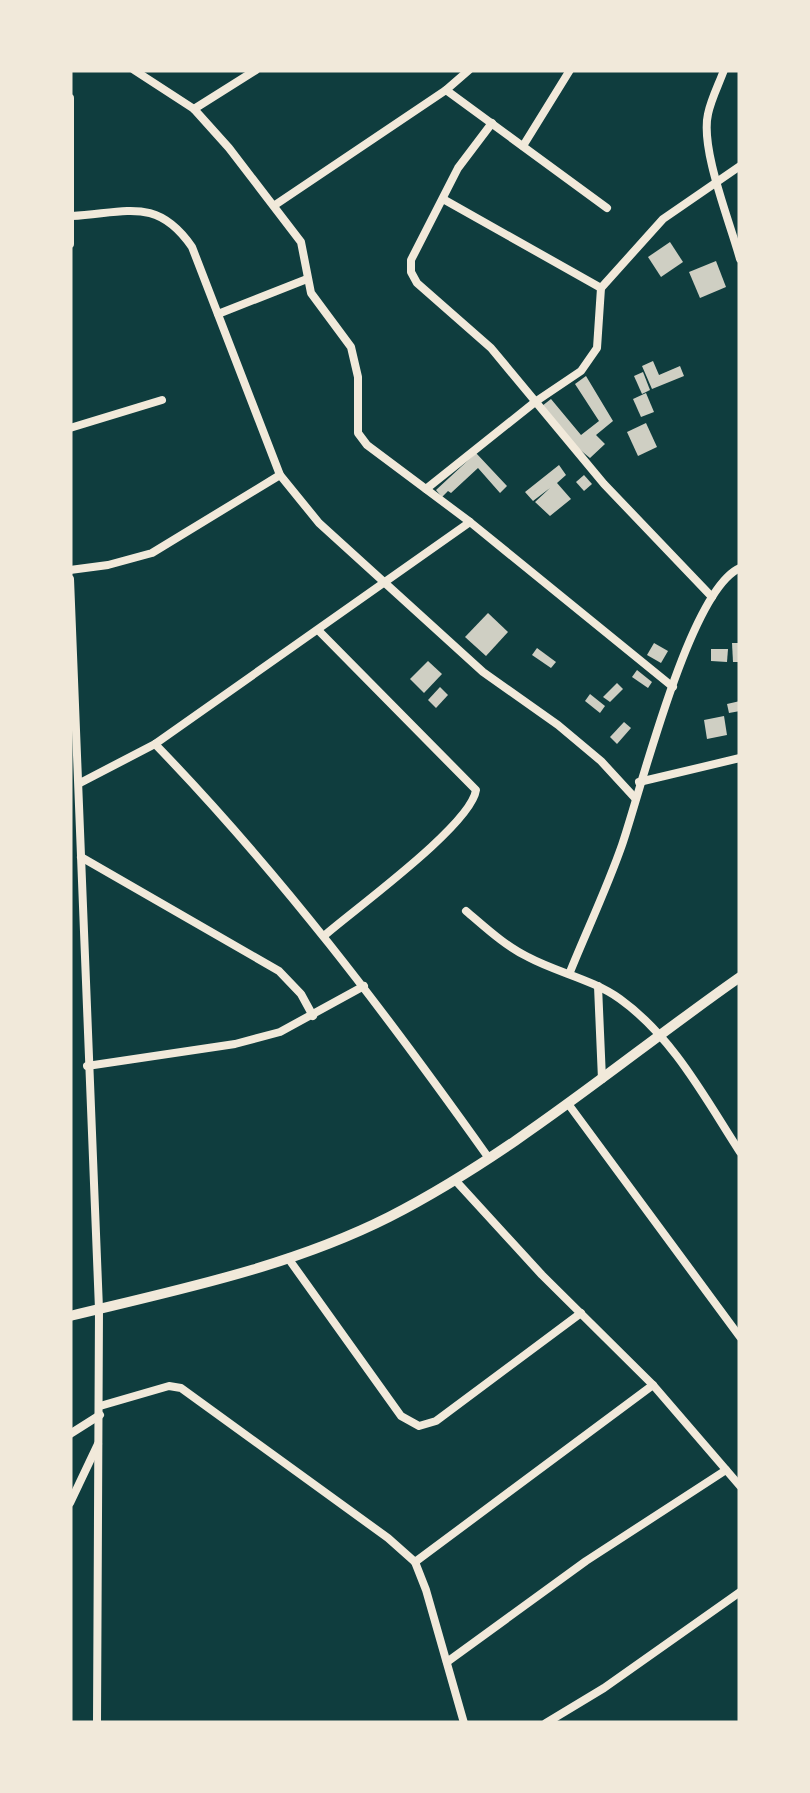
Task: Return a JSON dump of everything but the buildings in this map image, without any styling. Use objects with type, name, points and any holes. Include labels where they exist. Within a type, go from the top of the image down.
[{"type":"street","points":[[134,70],[194,109],[301,242],[311,293],[351,347],[358,377],[358,433],[367,445],[470,522],[673,688]]},
{"type":"street","points":[[194,109],[256,70]]},
{"type":"street","points":[[274,205],[446,90],[469,70]]},
{"type":"street","points":[[523,146],[570,70]]},
{"type":"street","points":[[724,70],[708,114],[706,135],[708,157],[740,258]]},
{"type":"street","points":[[446,90],[607,208]]},
{"type":"street","points":[[70,98],[70,244]]},
{"type":"street","points":[[492,123],[473,146],[442,199],[411,260],[411,272],[418,283],[491,348],[604,484],[712,597]]},
{"type":"street","points":[[426,489],[535,402],[581,371],[591,360],[600,330],[601,288],[663,219],[740,166]]},
{"type":"street","points":[[442,199],[601,288]]},
{"type":"street","points":[[72,216],[140,211],[162,215],[177,225],[192,247],[280,475],[320,523],[483,672],[601,761],[635,798]]},
{"type":"street","points":[[218,314],[307,279]]},
{"type":"street","points":[[70,428],[162,400]]},
{"type":"street","points":[[70,570],[108,566],[152,553],[280,475]]},
{"type":"street","points":[[80,783],[156,744],[470,522]]},
{"type":"street","points":[[570,972],[622,843],[673,688],[712,597],[726,576],[740,568]]},
{"type":"street","points":[[70,579],[99,1309],[96,1723]]},
{"type":"street","points":[[319,631],[476,790],[474,801],[446,834],[325,935]]},
{"type":"street","points":[[156,744],[325,935],[488,1156]]},
{"type":"street","points":[[639,782],[740,758]]},
{"type":"street","points":[[81,856],[279,971],[301,994],[313,1016]]},
{"type":"street","points":[[466,911],[529,958],[570,972],[621,1000],[659,1034],[740,1152]]},
{"type":"street","points":[[70,1316],[268,1266],[386,1218],[456,1180],[569,1105],[740,977]]},
{"type":"street","points":[[87,1066],[235,1044],[280,1032],[364,986]]},
{"type":"street","points":[[598,986],[602,1078]]},
{"type":"street","points":[[569,1105],[736,1323],[740,1337]]},
{"type":"street","points":[[456,1180],[653,1385],[740,1486]]},
{"type":"street","points":[[288,1258],[400,1416],[419,1426],[436,1421],[581,1313]]},
{"type":"street","points":[[415,1562],[653,1385]]},
{"type":"street","points":[[70,1434],[100,1410],[168,1386],[181,1388],[388,1538],[415,1562],[464,1723]]},
{"type":"street","points":[[70,1503],[100,1440]]},
{"type":"street","points":[[446,1662],[586,1561],[726,1470]]},
{"type":"street","points":[[546,1723],[604,1688],[740,1592]]}]
